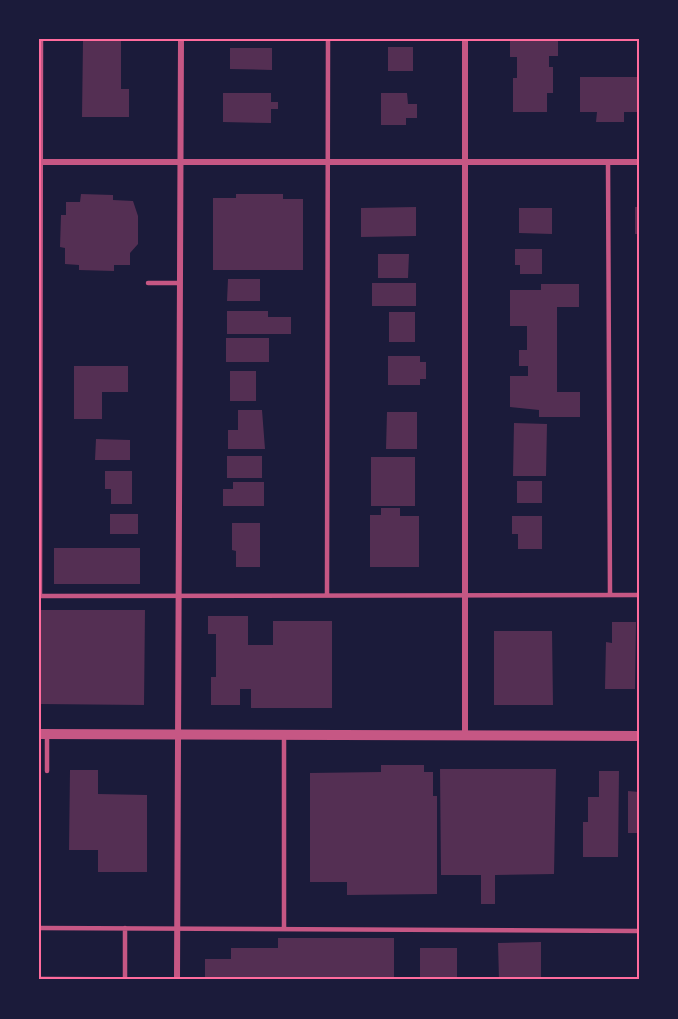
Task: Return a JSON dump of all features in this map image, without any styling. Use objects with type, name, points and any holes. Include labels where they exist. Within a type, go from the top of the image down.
[{"type":"street","points":[[177,980],[181,39]]},
{"type":"street","points":[[465,39],[465,735]]},
{"type":"street","points":[[40,162],[639,162]]},
{"type":"street","points":[[43,734],[639,736]]},
{"type":"lane","points":[[41,39],[40,596],[639,595]]},
{"type":"lane","points":[[327,594],[328,39]]},
{"type":"lane","points":[[608,162],[610,594]]},
{"type":"lane","points":[[148,283],[180,283]]},
{"type":"lane","points":[[43,734],[47,771]]},
{"type":"lane","points":[[284,928],[285,735]]},
{"type":"lane","points":[[39,928],[639,931]]},
{"type":"lane","points":[[125,928],[125,980]]},
{"type":"building","points":[[510,39],[558,39],[558,56],[549,56],[549,67],[553,67],[553,93],[547,93],[547,112],[513,112],[513,78],[517,78],[517,57],[510,57]]},
{"type":"building","points":[[83,40],[121,40],[121,89],[129,89],[129,117],[82,117]]},
{"type":"building","points":[[388,47],[413,47],[413,71],[388,71]]},
{"type":"building","points":[[230,48],[272,48],[272,70],[230,69]]},
{"type":"building","points":[[580,77],[639,77],[639,112],[624,112],[624,122],[596,122],[597,112],[580,112]]},
{"type":"building","points":[[223,93],[271,93],[271,102],[278,102],[278,109],[271,109],[271,123],[223,122]]},
{"type":"building","points":[[381,93],[407,93],[408,104],[417,104],[417,118],[406,118],[406,125],[381,125]]},
{"type":"building","points":[[81,194],[113,195],[113,200],[133,201],[138,216],[138,244],[130,253],[130,265],[114,265],[114,271],[79,270],[79,265],[65,264],[65,248],[60,247],[61,215],[66,215],[66,202],[80,202]]},
{"type":"building","points":[[236,194],[283,194],[283,199],[303,199],[303,270],[213,270],[213,198],[236,198]]},
{"type":"building","points":[[416,207],[416,236],[361,237],[361,208]]},
{"type":"building","points":[[635,207],[639,207],[639,234],[635,234]]},
{"type":"building","points":[[519,208],[552,208],[552,234],[519,233]]},
{"type":"building","points":[[515,249],[542,249],[542,274],[520,274],[520,265],[515,265]]},
{"type":"building","points":[[378,254],[409,254],[408,278],[378,278]]},
{"type":"building","points":[[228,279],[260,279],[260,301],[227,301]]},
{"type":"building","points":[[372,283],[416,283],[416,306],[372,306]]},
{"type":"building","points":[[541,284],[579,284],[579,307],[557,307],[557,392],[580,392],[580,417],[539,417],[539,410],[510,407],[510,376],[528,376],[528,366],[519,366],[519,350],[527,350],[527,326],[510,326],[510,290],[541,290]]},
{"type":"building","points":[[227,311],[268,311],[268,317],[291,317],[291,334],[227,334]]},
{"type":"building","points":[[389,312],[415,312],[415,342],[389,342]]},
{"type":"building","points":[[226,338],[269,338],[269,362],[226,362]]},
{"type":"building","points":[[388,356],[420,356],[420,362],[426,362],[426,379],[420,379],[420,385],[388,385]]},
{"type":"building","points":[[74,366],[128,366],[128,392],[102,392],[102,419],[74,419]]},
{"type":"building","points":[[230,371],[256,371],[256,401],[230,401]]},
{"type":"building","points":[[238,410],[262,410],[265,449],[228,449],[228,430],[238,430]]},
{"type":"building","points":[[387,412],[417,412],[417,449],[386,449]]},
{"type":"building","points":[[514,423],[547,424],[546,476],[513,476]]},
{"type":"building","points":[[96,439],[130,440],[130,460],[95,460]]},
{"type":"building","points":[[227,456],[262,456],[262,478],[227,478]]},
{"type":"building","points":[[371,457],[415,457],[415,506],[371,506]]},
{"type":"building","points":[[105,471],[132,471],[132,504],[111,504],[111,489],[105,489]]},
{"type":"building","points":[[517,481],[542,481],[542,503],[517,503]]},
{"type":"building","points":[[233,482],[264,482],[264,506],[223,506],[223,489],[233,489]]},
{"type":"building","points":[[381,508],[400,508],[400,516],[419,516],[419,567],[370,567],[370,515],[381,515]]},
{"type":"building","points":[[110,514],[138,514],[138,534],[110,534]]},
{"type":"building","points":[[512,516],[542,516],[542,549],[518,549],[518,534],[512,534]]},
{"type":"building","points":[[232,523],[260,523],[260,567],[236,567],[236,551],[232,550]]},
{"type":"building","points":[[54,548],[140,548],[140,584],[54,584]]},
{"type":"building","points":[[39,610],[145,610],[144,705],[39,704]]},
{"type":"building","points":[[208,616],[248,616],[248,645],[273,645],[273,621],[332,621],[332,708],[251,708],[251,689],[240,689],[240,705],[211,705],[211,677],[216,677],[216,634],[208,634]]},
{"type":"building","points":[[612,622],[636,622],[635,689],[605,689],[606,642],[612,643]]},
{"type":"building","points":[[494,631],[552,631],[553,705],[494,705]]},
{"type":"building","points":[[381,765],[424,765],[424,772],[433,772],[433,796],[437,796],[437,894],[347,895],[347,882],[310,882],[310,773],[381,772]]},
{"type":"building","points":[[440,769],[556,769],[554,874],[495,875],[495,904],[481,904],[481,875],[441,875]]},
{"type":"building","points":[[70,770],[98,770],[98,794],[147,795],[147,872],[98,872],[98,850],[69,850]]},
{"type":"building","points":[[599,771],[619,771],[618,857],[583,857],[583,822],[588,822],[588,797],[599,797]]},
{"type":"building","points":[[628,791],[639,792],[639,833],[628,833]]},
{"type":"building","points":[[278,938],[394,938],[394,980],[205,980],[205,959],[231,959],[231,948],[278,948]]},
{"type":"building","points":[[541,942],[541,980],[499,980],[498,943]]},
{"type":"building","points":[[420,948],[457,948],[457,980],[420,980]]},
{"type":"building","points":[[39,976],[104,977],[104,980],[39,980]]}]
